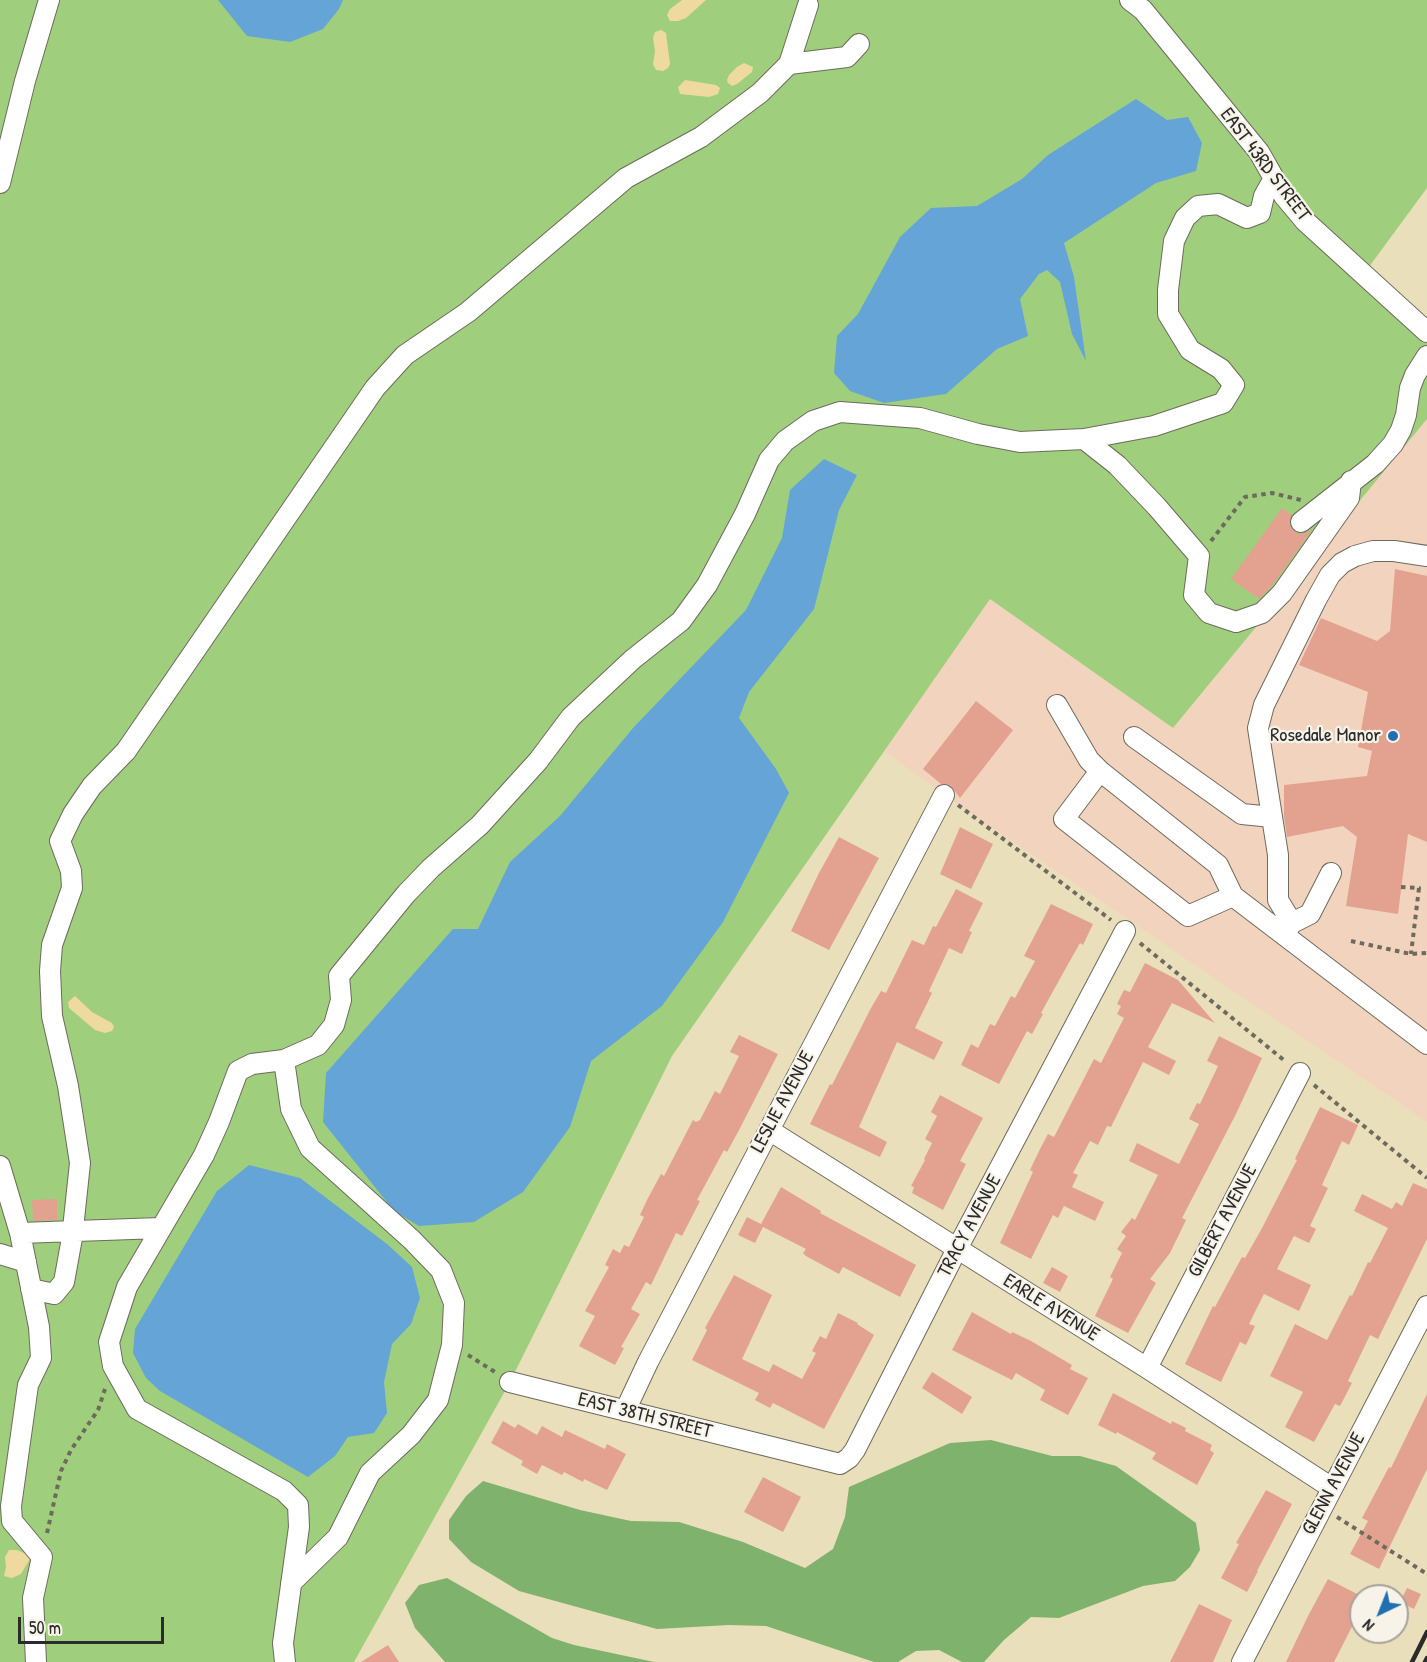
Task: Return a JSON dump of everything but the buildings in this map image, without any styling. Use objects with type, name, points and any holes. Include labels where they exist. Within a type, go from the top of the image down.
[{"type":"street","points":[[0,183],[25,81],[49,0]]},
{"type":"street","name":"EAST 43RD STREET","points":[[1139,3],[1259,152],[1284,196],[1305,221],[1427,332]]},
{"type":"street","points":[[31,1289],[54,1294],[64,1282],[73,1230],[80,1163],[68,1086],[52,1016],[50,971],[52,945],[72,888],[71,871],[60,840],[73,814],[92,786],[126,751],[375,388],[405,355],[468,312],[626,178],[701,137],[760,93],[789,64],[808,5]]},
{"type":"street","points":[[789,64],[847,57],[859,44]]},
{"type":"street","points":[[285,1662],[284,1643],[298,1527],[298,1505],[284,1491],[137,1409],[114,1366],[109,1342],[127,1287],[204,1155],[238,1071],[252,1064],[284,1060],[318,1045],[334,1025],[341,1000],[339,976],[406,894],[431,868],[480,825],[538,761],[571,717],[633,659],[681,621],[707,585],[745,514],[769,460],[785,441],[813,421],[840,412],[920,418],[978,434],[1020,442],[1084,439],[1154,426],[1223,403],[1234,385],[1221,369],[1190,350],[1168,314],[1168,290],[1174,241],[1185,218],[1198,206],[1218,204],[1247,218],[1260,213],[1264,196],[1274,178]]},
{"type":"street","points":[[1308,516],[1375,464],[1393,444],[1406,415],[1410,388],[1415,375],[1427,356]]},
{"type":"street","points":[[1084,439],[1117,465],[1200,556],[1194,595],[1209,613],[1236,622],[1262,613],[1282,593],[1349,498],[1351,481]]},
{"type":"street","points":[[1288,929],[1278,900],[1278,855],[1258,728],[1264,705],[1330,575],[1342,563],[1355,556],[1373,551],[1394,551],[1427,556]]},
{"type":"street","points":[[1057,705],[1089,760],[1218,865],[1233,896],[1288,929],[1427,1044]]},
{"type":"street","points":[[1134,737],[1242,814],[1272,817]]},
{"type":"street","points":[[1100,771],[1064,819],[1188,916],[1233,896]]},
{"type":"street","name":"LESLIE AVENUE","points":[[625,1410],[769,1130],[951,800]]},
{"type":"street","points":[[1288,929],[1310,914],[1330,873]]},
{"type":"street","name":"TRACY AVENUE","points":[[780,1449],[840,1464],[855,1450],[957,1249],[1125,931]]},
{"type":"street","points":[[284,1060],[291,1109],[310,1148],[412,1240],[441,1270],[454,1304],[452,1345],[438,1400],[411,1435],[370,1473],[338,1537],[291,1583]]},
{"type":"street","name":"GILBERT AVENUE","points":[[1146,1368],[1300,1073]]},
{"type":"street","name":"EARLE AVENUE","points":[[769,1130],[1332,1488]]},
{"type":"street","points":[[0,1166],[20,1233],[39,1327],[41,1358],[28,1385],[11,1506],[12,1521],[42,1557],[33,1598],[36,1662]]},
{"type":"street","points":[[20,1233],[160,1228]]},
{"type":"street","points":[[0,1254],[26,1262]]},
{"type":"street","name":"GLENN AVENUE","points":[[1242,1662],[1427,1306]]},
{"type":"street","name":"EAST 38TH STREET","points":[[510,1382],[780,1449]]},
{"type":"path","points":[[1200,556],[1245,497],[1272,494],[1299,499],[1308,516]]},
{"type":"path","points":[[951,800],[1125,931],[1427,1178]]},
{"type":"path","points":[[1401,887],[1419,888],[1411,954]]},
{"type":"path","points":[[1351,941],[1411,954],[1427,953]]},
{"type":"path","points":[[452,1345],[510,1382]]},
{"type":"path","points":[[42,1557],[61,1471],[71,1450],[98,1410],[114,1366]]},
{"type":"path","points":[[1337,1517],[1427,1574]]},
{"type":"shaded area","points":[[1427,419],[1427,1122],[957,804],[884,751],[990,598],[1173,728]]},
{"type":"green space","points":[[0,0],[1427,0],[1427,188],[1363,275],[1427,332],[1427,419],[1173,728],[990,599],[672,1056],[510,1382],[354,1662],[0,1662]]},
{"type":"green space","points":[[991,1440],[1052,1456],[1080,1456],[1116,1466],[1196,1523],[1200,1550],[1190,1567],[1175,1581],[1143,1586],[1059,1618],[1031,1617],[1004,1640],[984,1662],[962,1662],[939,1650],[916,1651],[898,1662],[874,1662],[766,1626],[729,1625],[657,1629],[519,1591],[471,1562],[449,1539],[449,1520],[466,1496],[483,1481],[580,1510],[631,1521],[679,1522],[743,1542],[805,1568],[833,1549],[845,1517],[849,1487],[950,1443]]},
{"type":"green space","points":[[447,1578],[552,1638],[654,1662],[445,1662],[415,1628],[405,1603],[419,1585]]},
{"type":"sand","points":[[682,0],[706,0],[686,18],[670,21],[667,15],[670,9]]},
{"type":"sand","points":[[661,30],[666,33],[670,64],[663,71],[656,70],[653,64],[655,51],[653,38],[655,32]]},
{"type":"sand","points":[[744,63],[753,67],[752,72],[732,86],[727,80],[729,75]]},
{"type":"sand","points":[[685,80],[716,85],[720,88],[718,94],[709,97],[680,94],[678,87]]},
{"type":"sand","points":[[75,996],[92,1012],[112,1023],[114,1027],[112,1031],[105,1033],[95,1030],[69,1008],[68,1002]]},
{"type":"sand","points":[[9,1550],[17,1550],[28,1555],[30,1559],[21,1574],[12,1578],[4,1576],[5,1557]]},
{"type":"water","points":[[218,0],[343,0],[339,9],[323,29],[290,42],[247,36]]},
{"type":"water","points":[[1136,99],[1167,120],[1188,117],[1202,143],[1196,171],[1156,183],[1064,243],[1074,277],[1086,361],[1072,334],[1060,282],[1047,270],[1039,274],[1020,299],[1028,336],[997,349],[946,394],[884,403],[850,391],[834,373],[837,336],[858,314],[900,237],[931,208],[977,206],[1022,179],[1048,155]]},
{"type":"water","points":[[824,459],[857,475],[839,510],[814,609],[749,692],[739,718],[776,769],[789,793],[723,922],[662,1006],[591,1061],[570,1127],[523,1192],[474,1222],[419,1226],[394,1211],[323,1122],[326,1073],[453,929],[478,929],[510,862],[560,816],[633,728],[746,610],[782,538],[790,490]]},
{"type":"water","points":[[249,1165],[300,1178],[387,1244],[412,1267],[420,1298],[411,1324],[392,1344],[384,1382],[387,1413],[374,1433],[348,1437],[335,1456],[308,1477],[160,1391],[146,1378],[133,1353],[135,1329],[217,1191]]},
{"type":"railway","points":[[1412,1662],[1427,1632]]},
{"type":"railway","points":[[1425,1662],[1427,1658]]},
{"type":"place","name":"Rosedale Manor","points":[[1393,736]]}]
